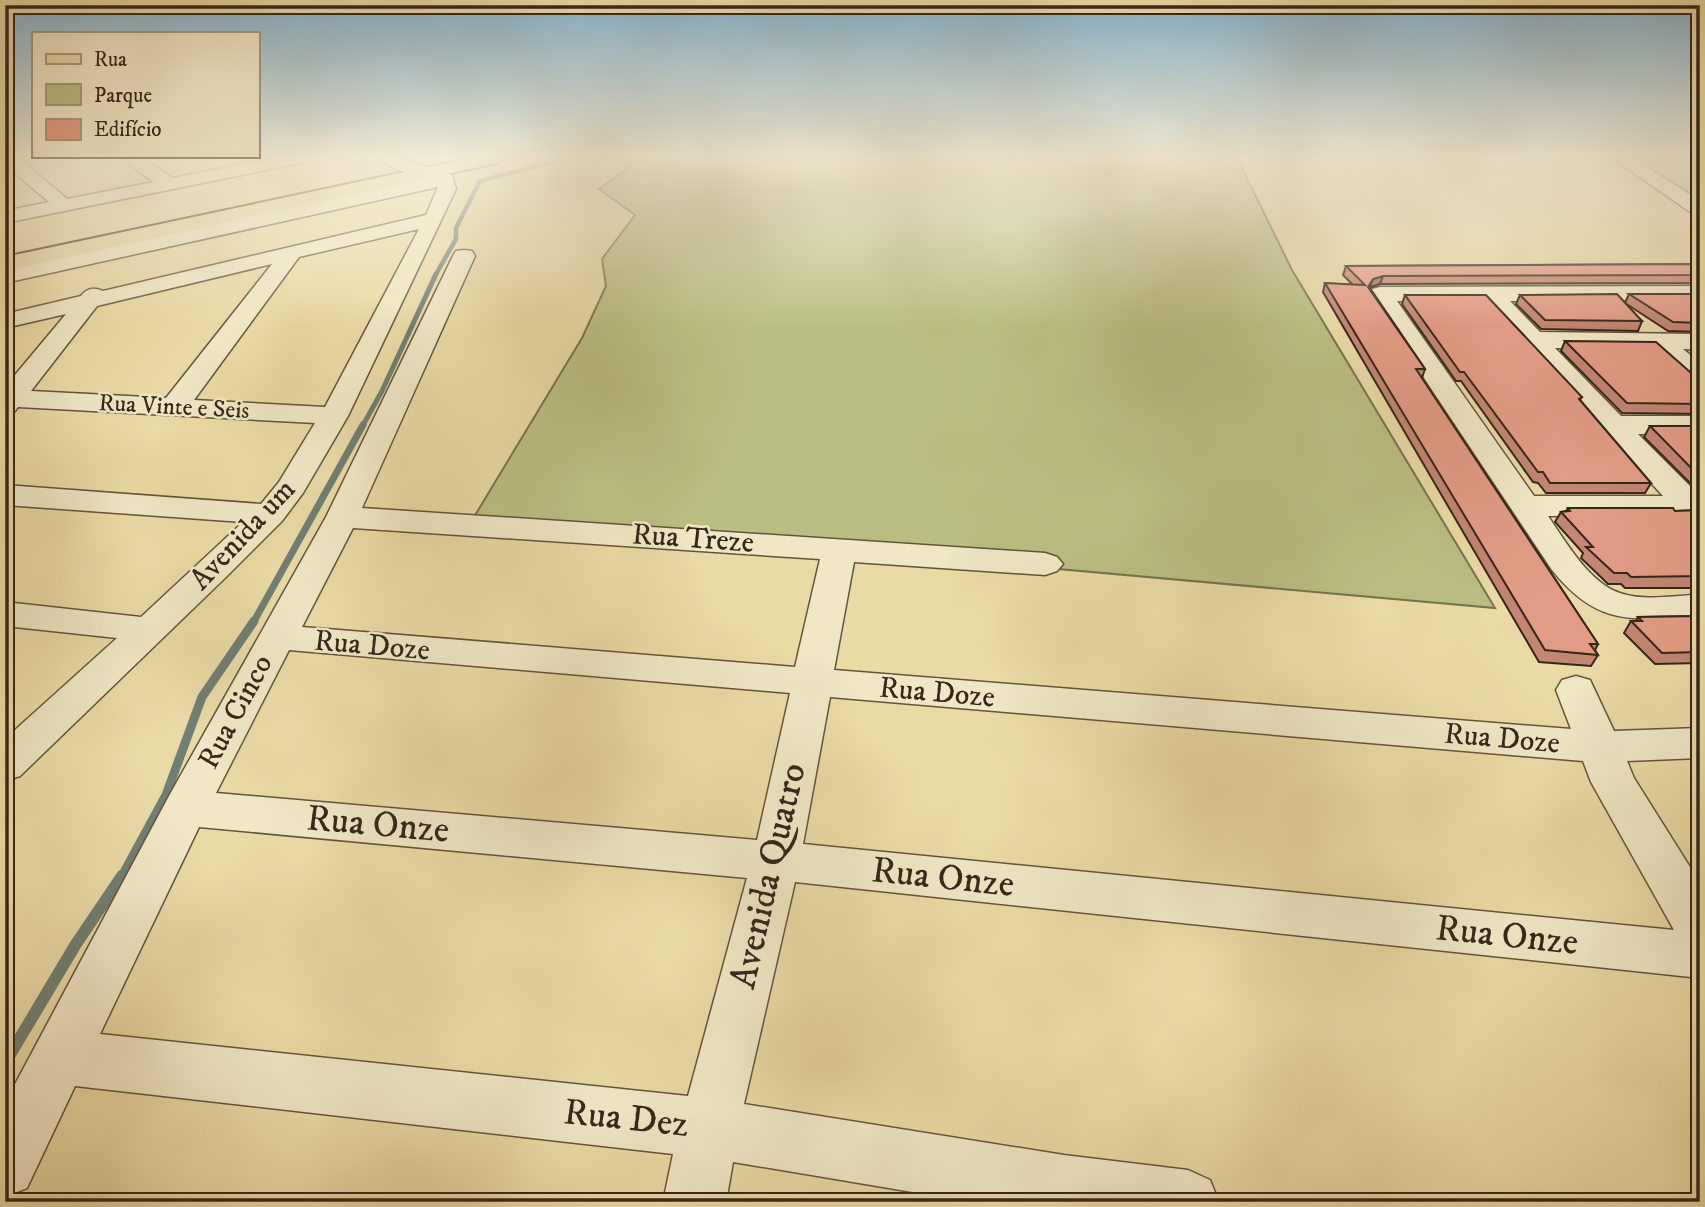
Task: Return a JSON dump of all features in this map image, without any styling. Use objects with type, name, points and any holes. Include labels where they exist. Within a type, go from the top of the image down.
[{"type":"main road","points":[[5,264],[124,244],[244,214]]},
{"type":"street","points":[[5,253],[200,214]]},
{"type":"street","points":[[5,276],[124,244],[271,214]]},
{"type":"street","name":"Avenida um","points":[[5,765],[270,514],[298,477],[334,416],[436,214]]},
{"type":"street","points":[[5,321],[434,219]]},
{"type":"street","points":[[9,402],[90,300],[124,244]]},
{"type":"street","points":[[174,407],[293,251]]},
{"type":"street","name":"Rua Cinco","points":[[5,1166],[185,808],[341,517],[464,256]]},
{"type":"street","points":[[1700,293],[1380,294],[1525,506],[1582,583],[1597,598],[1615,604],[1700,606]]},
{"type":"street","points":[[1490,294],[1695,506]]},
{"type":"street","points":[[1536,340],[1700,342]]},
{"type":"street","points":[[1659,342],[1700,377]]},
{"type":"street","name":"Rua Vinte e Seis","points":[[9,402],[174,407],[334,416]]},
{"type":"street","points":[[1615,425],[1700,425]]},
{"type":"street","points":[[5,495],[270,514]]},
{"type":"street","points":[[1525,506],[1695,506]]},
{"type":"street","name":"Rua Treze","points":[[341,517],[1045,564]]},
{"type":"street","name":"Avenida Quatro","points":[[694,1202],[709,1128],[776,861],[839,549]]},
{"type":"street","points":[[5,614],[149,630]]},
{"type":"street","name":"Rua Doze","points":[[275,637],[1598,747],[1700,743]]},
{"type":"street","points":[[1576,690],[1613,782],[1700,929]]},
{"type":"street","name":"Rua Onze","points":[[185,808],[776,861],[1700,955]]},
{"type":"street","name":"Rua Dez","points":[[61,1057],[709,1128],[1064,1194],[1188,1202]]},
{"type":"green space","points":[[1265,214],[1292,270],[1495,608],[474,517],[582,338],[606,286],[602,259],[635,215]]},
{"type":"building","points":[[1700,264],[1700,275],[1383,276],[1373,279],[1368,287],[1425,369],[1416,369],[1598,644],[1590,644],[1598,655],[1545,650],[1325,283],[1365,285],[1346,266]]},
{"type":"building","points":[[1617,294],[1642,321],[1545,320],[1520,295]]},
{"type":"building","points":[[1629,294],[1700,294],[1700,323],[1673,322]]},
{"type":"building","points":[[1405,295],[1486,295],[1582,397],[1579,399],[1651,483],[1550,483],[1543,472],[1538,472],[1464,372],[1460,372]]},
{"type":"building","points":[[1565,341],[1656,342],[1700,382],[1700,404],[1627,403]]},
{"type":"building","points":[[1650,426],[1700,426],[1700,477]]},
{"type":"building","points":[[1568,508],[1700,510],[1700,576],[1631,577],[1627,573],[1614,573],[1586,547],[1593,547],[1561,512],[1570,511]]},
{"type":"building","points":[[1700,616],[1700,652],[1662,653],[1631,621],[1642,621],[1638,617]]},
{"type":"waterway","points":[[435,275],[456,239],[456,228],[463,214]]},
{"type":"waterway","points":[[362,427],[382,391],[435,275]]},
{"type":"waterway","points":[[253,623],[363,425]]},
{"type":"waterway","points":[[121,878],[166,795],[202,697],[254,621]]},
{"type":"waterway","points":[[5,1063],[76,944],[122,876]]}]
